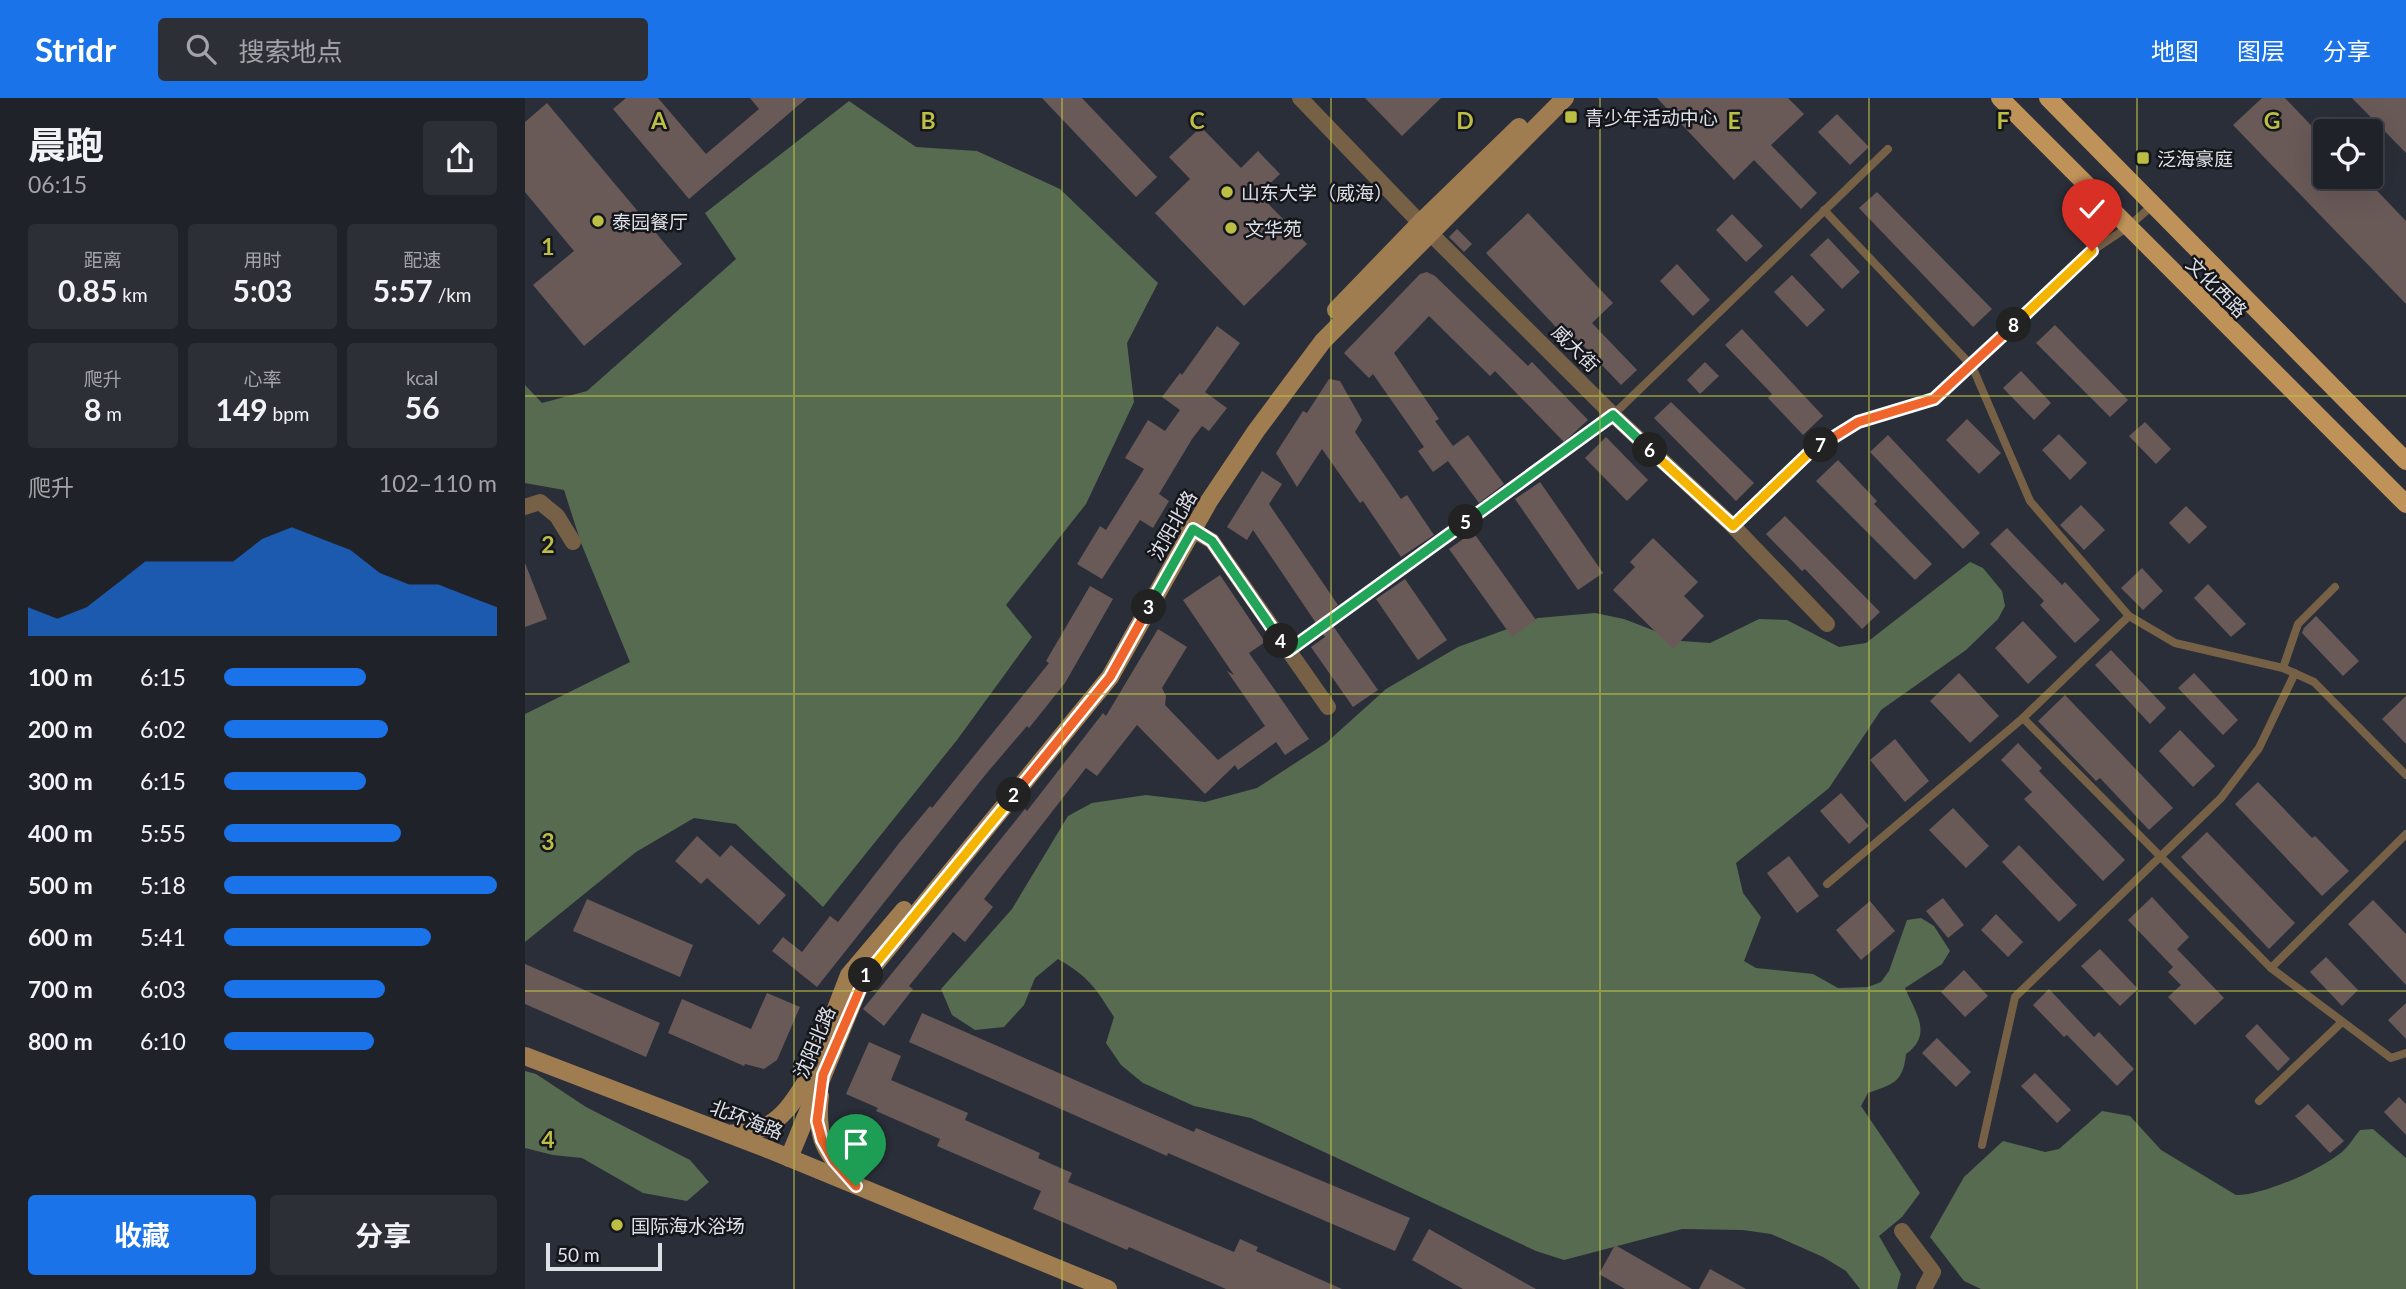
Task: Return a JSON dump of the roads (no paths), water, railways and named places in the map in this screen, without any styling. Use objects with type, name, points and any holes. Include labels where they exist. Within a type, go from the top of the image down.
[{"type":"main road","name":"文化西路","points":[[2000,98],[2406,504]]},
{"type":"main road","name":"文化西路","points":[[2048,98],[2406,461]]},
{"type":"street","name":"威大街","points":[[1300,98],[1613,415],[1733,526],[1826,624]]},
{"type":"street","name":"沈阳北路","points":[[1425,227],[1548,98]]},
{"type":"street","name":"沈阳北路","points":[[784,1156],[817,1074],[849,975],[1095,680],[1189,527],[1249,422],[1316,332],[1565,98]]},
{"type":"street","points":[[525,507],[540,502],[557,516],[573,542]]},
{"type":"street","points":[[1189,527],[1212,541],[1328,707]]},
{"type":"street","name":"北环海路","points":[[525,1056],[729,1134],[1108,1289]]},
{"type":"street","points":[[729,1134],[762,1129],[787,1111],[817,1074]]},
{"type":"street","points":[[817,1074],[817,1121],[822,1140],[834,1161],[856,1186]]},
{"type":"street","points":[[1902,1231],[1933,1272],[1924,1289]]},
{"type":"lane","points":[[1288,651],[1613,415],[1888,149]]},
{"type":"lane","points":[[1733,526],[1812,450],[1858,422],[1934,399],[2092,251],[2128,228],[2154,204]]},
{"type":"lane","points":[[1824,210],[1972,366],[2030,501],[2129,616],[2175,643],[2283,668],[2314,682],[2406,775]]},
{"type":"lane","points":[[2283,668],[2298,624],[2335,587]]},
{"type":"lane","points":[[1826,884],[2023,718],[2129,616]]},
{"type":"lane","points":[[1982,1145],[2015,997],[2221,798],[2259,748],[2295,673]]},
{"type":"lane","points":[[2023,718],[2271,968],[2391,1058],[2406,1053]]},
{"type":"lane","points":[[2271,968],[2406,834]]},
{"type":"lane","points":[[2259,1101],[2341,1023]]},
{"type":"place","name":"青少年活动中心","points":[[1571,117]]},
{"type":"place","name":"泛海豪庭","points":[[2143,158]]},
{"type":"place","name":"山东大学（威海）","points":[[1227,192]]},
{"type":"place","name":"泰园餐厅","points":[[598,221]]},
{"type":"place","name":"文华苑","points":[[1231,228]]},
{"type":"place","name":"国际海水浴场","points":[[617,1225]]}]
